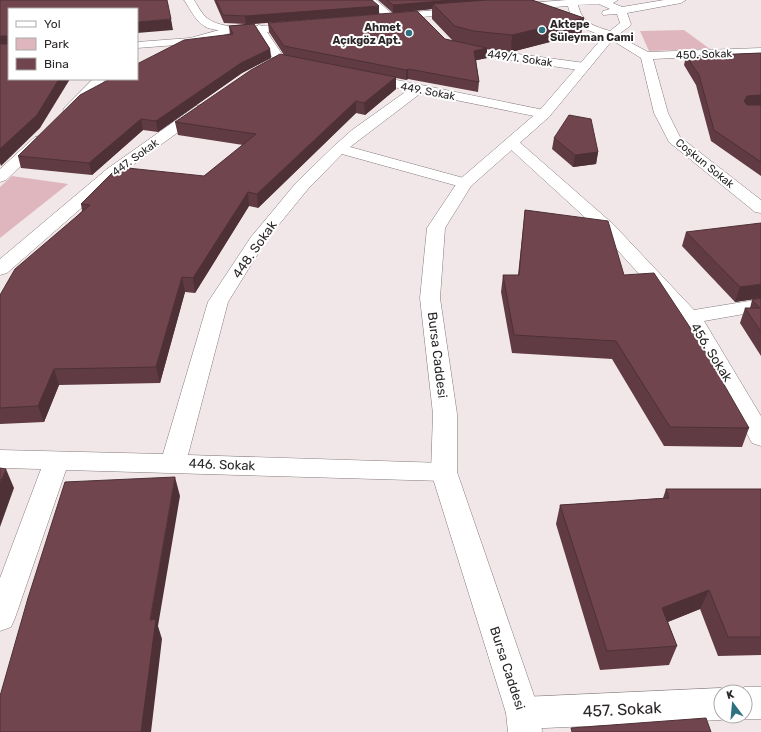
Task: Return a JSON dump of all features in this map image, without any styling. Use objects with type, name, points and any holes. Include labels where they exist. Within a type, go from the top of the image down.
[{"type":"street","points":[[189,0],[203,20],[217,29],[259,28],[305,24]]},
{"type":"street","points":[[370,0],[377,0]]},
{"type":"street","points":[[370,0],[391,17]]},
{"type":"street","points":[[600,0],[621,11]]},
{"type":"street","points":[[614,0],[573,1],[506,10],[568,15],[595,14],[621,11],[681,0]]},
{"type":"street","points":[[568,15],[573,1]]},
{"type":"street","points":[[375,18],[476,10]]},
{"type":"street","name":"Bursa Caddesi","points":[[524,723],[444,472],[445,414],[430,298],[436,228],[464,183],[512,144],[544,114],[611,35],[626,24],[621,11]]},
{"type":"street","points":[[420,15],[430,25]]},
{"type":"street","points":[[568,15],[585,26],[611,35],[646,56]]},
{"type":"street","points":[[259,28],[274,63],[313,68]]},
{"type":"street","points":[[138,45],[190,41],[234,29]]},
{"type":"street","name":"449/1. Sokak","points":[[449,45],[472,51],[585,67]]},
{"type":"street","name":"450. Sokak","points":[[646,56],[761,51]]},
{"type":"street","name":"Coşkun Sokak","points":[[646,56],[661,114],[674,139],[761,208]]},
{"type":"street","name":"449. Sokak","points":[[358,76],[544,114]]},
{"type":"street","points":[[59,121],[99,80]]},
{"type":"street","name":"448. Sokak","points":[[173,463],[218,302],[260,237],[302,186],[339,149],[357,133],[419,88]]},
{"type":"street","name":"447. Sokak","points":[[0,269],[113,172],[215,99]]},
{"type":"street","points":[[0,177],[48,131]]},
{"type":"street","name":"456. Sokak","points":[[512,144],[607,228],[700,328],[761,437]]},
{"type":"street","points":[[339,149],[464,183]]},
{"type":"street","points":[[745,195],[761,192]]},
{"type":"street","points":[[689,317],[761,305]]},
{"type":"street","name":"446. Sokak","points":[[0,458],[444,472]]},
{"type":"street","points":[[0,618],[56,460]]},
{"type":"street","name":"457. Sokak","points":[[524,723],[713,705]]},
{"type":"green space","points":[[684,30],[710,49],[649,51],[640,31]]},
{"type":"green space","points":[[12,176],[68,184],[0,238],[0,187]]},
{"type":"building","points":[[0,0],[167,0],[171,19],[138,22],[138,8],[8,8],[8,80],[58,80],[37,115],[0,149],[0,44],[7,44],[7,36],[0,36]]},
{"type":"building","points":[[216,0],[372,0],[379,6],[245,16],[223,15]]},
{"type":"building","points":[[387,0],[453,0],[393,5]]},
{"type":"building","points":[[487,0],[532,0],[584,18],[512,35],[473,31],[455,26],[433,4]]},
{"type":"building","points":[[417,11],[445,39],[487,48],[474,51],[479,82],[408,69],[406,70],[284,46],[268,23]]},
{"type":"building","points":[[254,24],[270,49],[241,63],[156,121],[141,119],[89,163],[18,156],[80,95],[108,80],[138,80],[138,63],[184,40],[233,34],[229,26]]},
{"type":"building","points":[[761,53],[761,95],[747,96],[744,101],[747,105],[761,105],[761,162],[714,130],[699,75],[686,56]]},
{"type":"building","points":[[280,54],[396,77],[364,103],[356,101],[257,194],[248,192],[193,278],[182,277],[156,367],[54,369],[38,406],[0,408],[0,295],[15,269],[90,205],[81,204],[118,167],[204,176],[256,134],[175,122],[251,70]]},
{"type":"building","points":[[569,115],[591,119],[598,152],[575,155],[554,138]]},
{"type":"building","points":[[525,210],[608,221],[624,275],[654,273],[699,341],[749,428],[670,427],[616,341],[514,335],[503,275],[519,275]]},
{"type":"building","points":[[761,223],[761,284],[740,287],[686,232]]},
{"type":"building","points":[[761,298],[761,332],[745,308],[760,308],[752,300]]},
{"type":"building","points":[[0,468],[6,469],[0,483]]},
{"type":"building","points":[[175,477],[150,620],[156,619],[141,732],[0,732],[0,696],[28,598],[65,482]]},
{"type":"building","points":[[666,489],[761,489],[761,637],[728,637],[709,590],[662,608],[677,646],[607,651],[560,505],[669,498]]},
{"type":"building","points":[[706,718],[711,732],[572,732],[571,728]]},
{"type":"place","name":"Aktepe Süleyman Cami","points":[[542,30]]},
{"type":"place","name":"Ahmet Açıkgöz Apt.","points":[[409,33]]}]
